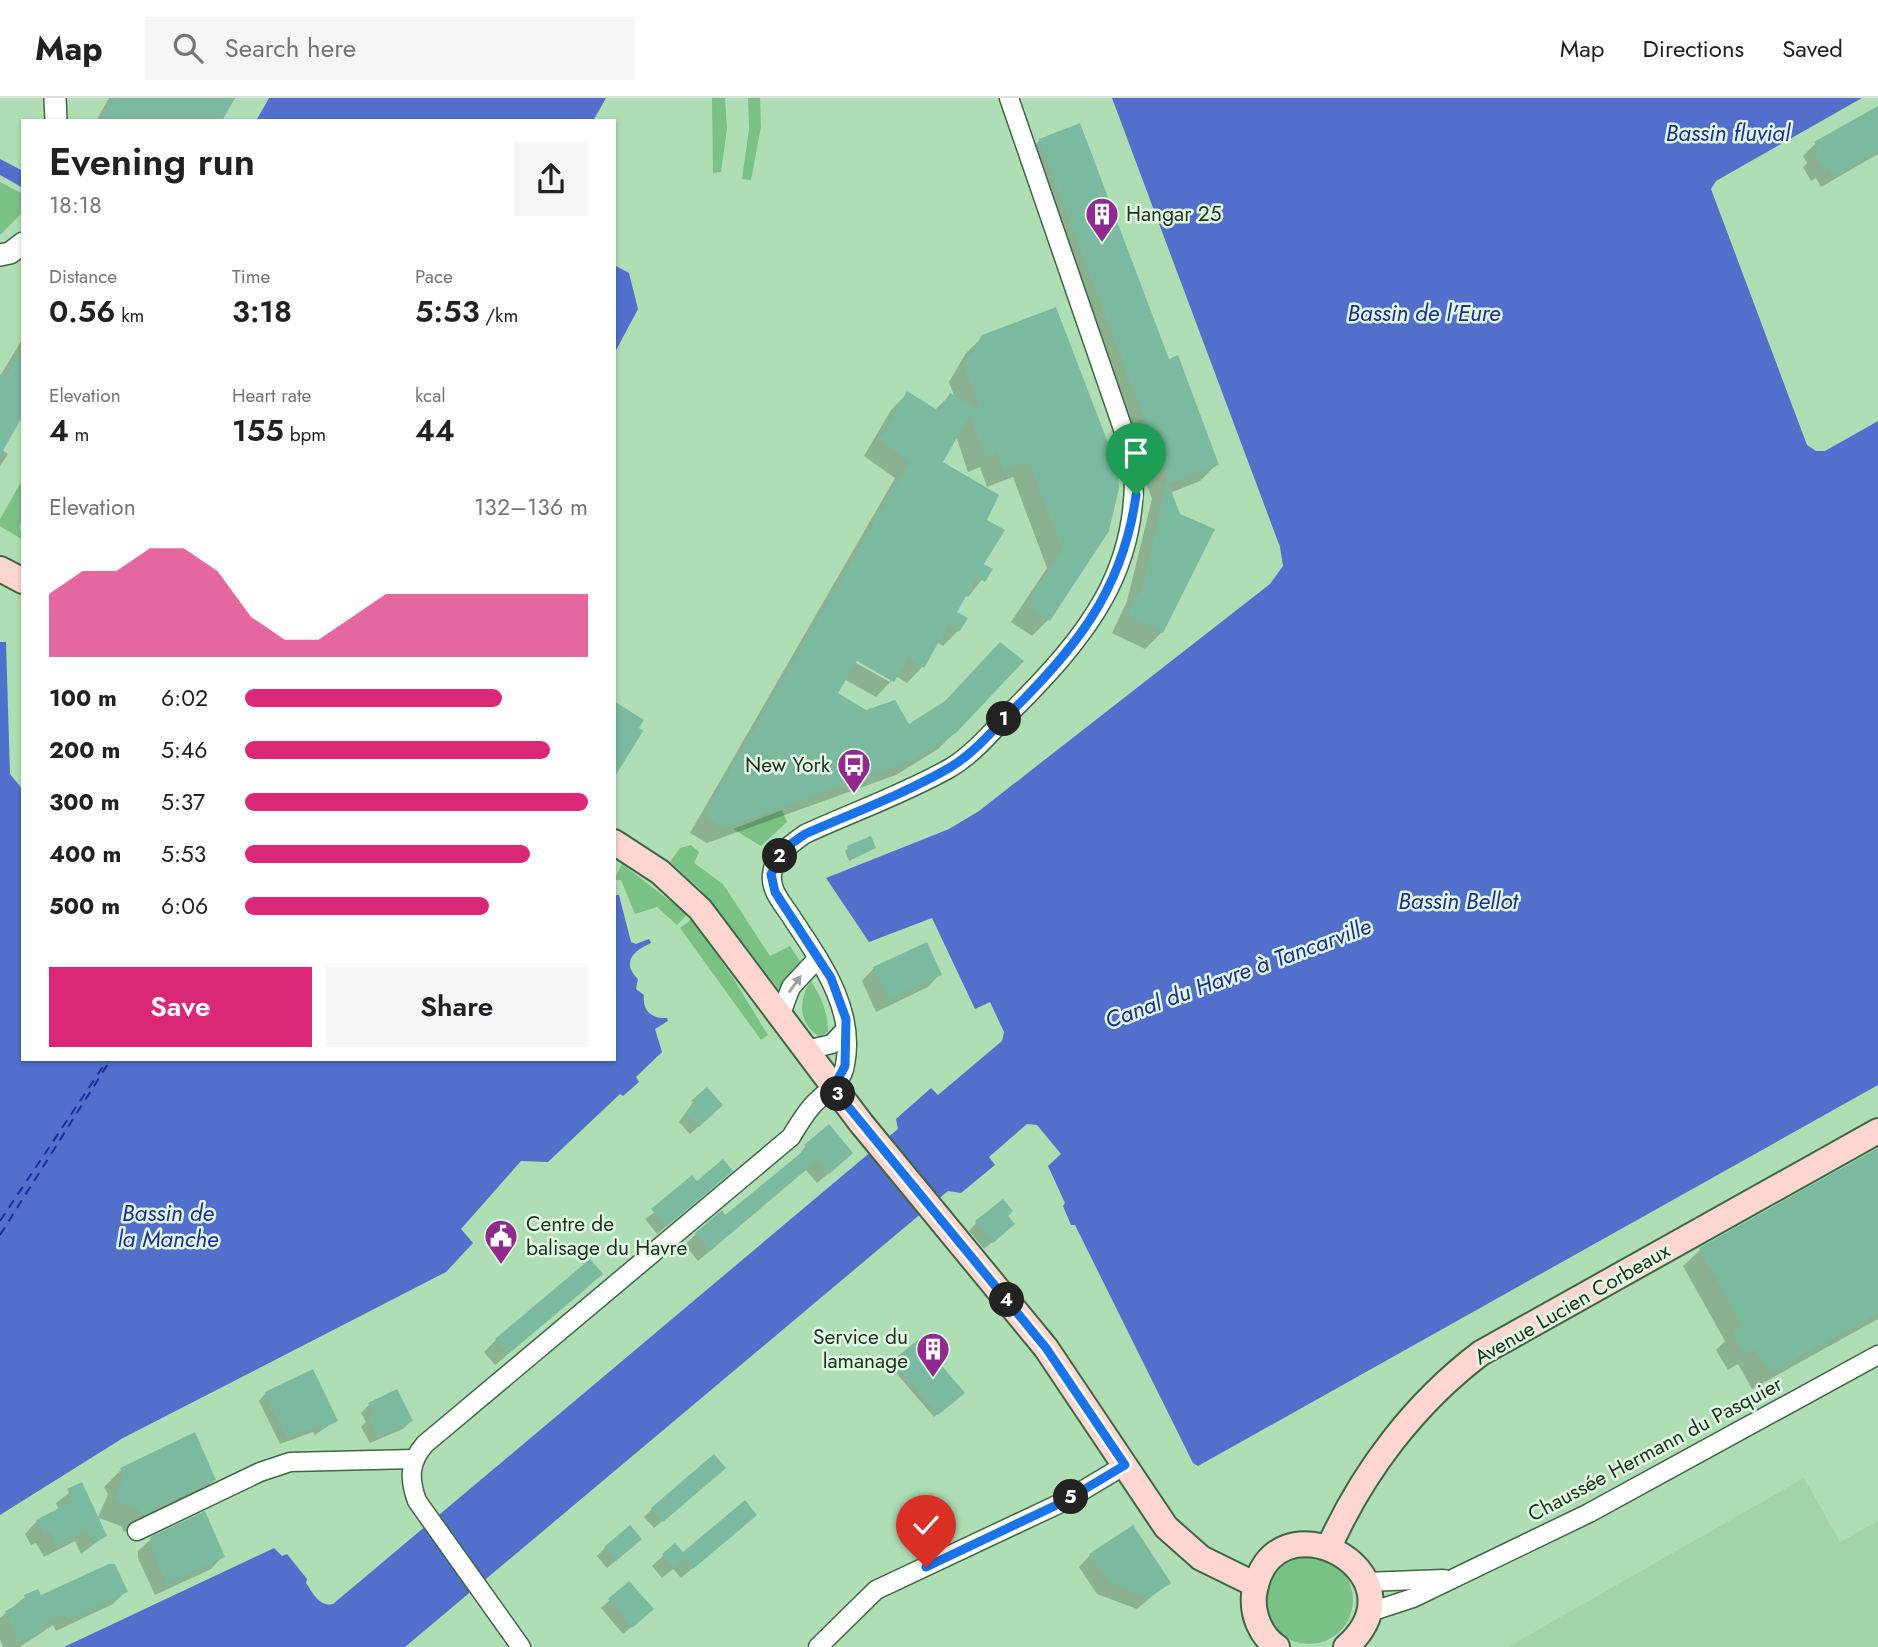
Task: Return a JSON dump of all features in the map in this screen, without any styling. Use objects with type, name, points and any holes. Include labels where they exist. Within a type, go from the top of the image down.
[{"type":"main road","points":[[0,569],[21,580]]},
{"type":"main road","points":[[616,843],[660,872],[699,909],[833,1088],[1046,1348],[1177,1539],[1200,1558],[1256,1585]]},
{"type":"main road","name":"Avenue Lucien Corbeaux","points":[[1329,1546],[1388,1446],[1426,1401],[1474,1359],[1878,1131]]},
{"type":"main road","points":[[1277,1647],[1262,1632],[1256,1617],[1256,1585],[1264,1568],[1277,1555],[1293,1547],[1311,1544],[1329,1546],[1351,1560],[1365,1582],[1367,1613],[1356,1637],[1346,1647]]},
{"type":"street","points":[[55,98],[56,119]]},
{"type":"street","points":[[521,1647],[429,1520],[413,1491],[414,1459],[425,1444],[791,1137],[811,1107],[833,1088],[845,1066],[846,1019],[831,978],[775,892],[771,874],[777,859],[788,846],[805,834],[951,766],[974,749],[1045,678],[1085,631],[1104,600],[1132,528],[1136,495],[1133,458],[1009,98]]},
{"type":"street","points":[[0,256],[10,253],[21,245]]},
{"type":"street","points":[[780,1016],[791,987],[818,958]]},
{"type":"street","points":[[806,1050],[832,1044],[845,1031]]},
{"type":"street","name":"Chaussée Hermann du Pasquier","points":[[1367,1613],[1413,1598],[1589,1513],[1878,1355]]},
{"type":"street","points":[[137,1531],[260,1472],[290,1462],[414,1459]]},
{"type":"street","points":[[818,1647],[876,1590],[1065,1501],[1125,1465]]},
{"type":"street","name":"Chaussée Hermann du Pasquier","points":[[1365,1582],[1451,1578]]},
{"type":"shaded area","points":[[712,98],[725,98],[727,128],[721,172],[713,173]]},
{"type":"shaded area","points":[[748,98],[760,98],[761,127],[751,180],[742,179],[749,129]]},
{"type":"shaded area","points":[[0,182],[21,193],[21,214],[0,235]]},
{"type":"shaded area","points":[[21,482],[21,539],[0,526],[0,519]]},
{"type":"shaded area","points":[[782,810],[787,822],[761,846],[733,829]]},
{"type":"shaded area","points":[[691,845],[699,852],[694,863],[723,884],[770,956],[790,946],[801,963],[782,993],[700,889],[670,862],[680,848]]},
{"type":"shaded area","points":[[622,864],[687,914],[677,925],[657,907],[635,914],[621,880],[616,880]]},
{"type":"shaded area","points":[[692,919],[768,1035],[761,1040],[680,928]]},
{"type":"shaded area","points":[[811,981],[827,1018],[828,1032],[820,1037],[807,1025],[802,1011],[804,996]]},
{"type":"shaded area","points":[[1804,1478],[1840,1542],[1878,1521],[1878,1647],[1508,1647]]},
{"type":"shaded area","points":[[1309,1556],[1326,1560],[1340,1569],[1349,1583],[1353,1600],[1349,1617],[1340,1631],[1326,1640],[1309,1644],[1292,1640],[1278,1631],[1269,1617],[1265,1600],[1269,1583],[1278,1569],[1292,1560]]},
{"type":"water","points":[[269,98],[606,98],[594,119],[257,119]]},
{"type":"water","name":"Bassin Bellot","points":[[1112,98],[1862,98],[1716,181],[1711,189],[1807,445],[1816,451],[1825,451],[1878,421],[1878,1085],[1198,1466],[1193,1463],[1075,1225],[1071,1225],[1063,1206],[1065,1203],[1048,1166],[1061,1154],[1037,1125],[1027,1124],[989,1157],[995,1165],[961,1193],[948,1191],[405,1647],[64,1647],[274,1548],[282,1556],[287,1554],[307,1579],[306,1583],[317,1598],[324,1603],[333,1604],[898,1129],[896,1119],[931,1088],[938,1095],[1002,1041],[1004,1032],[990,1002],[975,1009],[932,918],[869,942],[826,878],[949,829],[979,811],[1270,584],[1283,566],[1280,547]]},
{"type":"water","points":[[0,159],[21,170],[21,187],[0,175]]},
{"type":"water","points":[[616,266],[629,273],[638,309],[616,350]]},
{"type":"water","name":"Bassin de la Manche","points":[[0,642],[6,642],[10,774],[21,788],[21,1061],[616,1061],[616,895],[619,895],[631,942],[636,944],[649,939],[651,943],[635,953],[630,962],[630,967],[638,979],[636,989],[644,995],[644,1005],[652,1015],[667,1018],[668,1021],[655,1029],[662,1052],[636,1077],[639,1082],[623,1096],[620,1094],[548,1162],[521,1161],[461,1229],[473,1243],[446,1272],[123,1438],[0,1515]]},
{"type":"building","points":[[114,98],[235,98],[223,119],[102,119]]},
{"type":"building","points":[[1878,106],[1878,151],[1834,176],[1828,167],[1824,170],[1814,153],[1819,150],[1814,142]]},
{"type":"building","name":"Hangar 25","points":[[1080,123],[1169,359],[1178,355],[1219,465],[1169,484],[1039,139]]},
{"type":"building","points":[[1056,307],[1118,469],[1119,488],[1109,531],[1050,621],[1026,606],[1062,550],[1029,462],[1004,472],[997,452],[985,457],[970,415],[943,462],[999,495],[987,520],[1005,530],[984,564],[993,569],[985,582],[977,577],[957,612],[968,618],[960,631],[949,624],[924,668],[908,658],[894,682],[857,661],[838,693],[866,710],[895,700],[909,724],[945,701],[1000,642],[1024,661],[956,733],[914,760],[725,828],[704,816],[910,461],[879,440],[907,391],[939,411],[950,393],[981,410],[964,365],[982,335]]},
{"type":"building","points":[[21,351],[21,419],[0,456],[0,374],[6,377]]},
{"type":"building","points":[[1167,480],[1180,514],[1215,529],[1163,633],[1127,616],[1144,583]]},
{"type":"building","points":[[616,702],[644,720],[639,728],[643,731],[616,775]]},
{"type":"building","points":[[871,836],[876,848],[853,859],[847,846]]},
{"type":"building","points":[[927,942],[942,975],[889,1000],[873,967]]},
{"type":"building","points":[[707,1087],[723,1105],[699,1127],[685,1113],[695,1104],[691,1101]]},
{"type":"building","points":[[829,1124],[853,1153],[829,1174],[817,1160],[710,1251],[695,1233],[722,1210],[725,1215],[807,1148],[804,1145]]},
{"type":"building","points":[[1878,1148],[1878,1313],[1769,1374],[1755,1349],[1744,1355],[1732,1332],[1742,1326],[1699,1248]]},
{"type":"building","points":[[723,1159],[733,1171],[666,1227],[651,1209],[692,1175],[697,1181]]},
{"type":"building","points":[[1003,1199],[1013,1211],[1008,1216],[1015,1224],[993,1243],[975,1221]]},
{"type":"building","points":[[590,1259],[603,1274],[508,1354],[495,1339]]},
{"type":"building","name":"Service du lamanage","points":[[919,1339],[965,1393],[938,1415],[892,1361]]},
{"type":"building","points":[[313,1369],[338,1421],[322,1429],[321,1426],[287,1437],[265,1392]]},
{"type":"building","points":[[397,1389],[413,1421],[378,1436],[368,1417],[374,1414],[368,1403]]},
{"type":"building","points":[[195,1432],[216,1480],[141,1516],[138,1509],[114,1501],[124,1476],[120,1468]]},
{"type":"building","points":[[714,1454],[726,1468],[663,1522],[651,1508]]},
{"type":"building","points":[[82,1482],[107,1536],[94,1543],[87,1530],[57,1546],[49,1531],[44,1534],[36,1520],[73,1501],[67,1489]]},
{"type":"building","points":[[745,1500],[757,1515],[693,1569],[685,1559],[674,1569],[662,1554],[675,1543],[683,1552]]},
{"type":"building","points":[[205,1511],[225,1557],[167,1584],[150,1545],[150,1537]]},
{"type":"building","points":[[630,1525],[642,1539],[616,1561],[604,1547]]},
{"type":"building","points":[[1133,1525],[1171,1583],[1149,1598],[1109,1583],[1089,1554]]},
{"type":"building","points":[[109,1564],[115,1564],[128,1592],[68,1620],[66,1613],[41,1625],[44,1631],[19,1642],[5,1611],[27,1601],[24,1595],[38,1589],[41,1595]]},
{"type":"building","points":[[629,1581],[654,1609],[632,1628],[608,1599]]},
{"type":"ferry route","points":[[0,1221],[107,1061]]},
{"type":"ferry route","points":[[0,1235],[110,1061]]},
{"type":"place","name":"Hangar 25","points":[[1102,244]]},
{"type":"place","name":"New York","points":[[854,795]]},
{"type":"place","name":"Centre de balisage du Havre","points":[[501,1266]]},
{"type":"place","name":"Service du lamanage","points":[[933,1379]]},
{"type":"route","points":[[926,1567],[1065,1501],[1125,1465],[1046,1348],[833,1088],[845,1066],[846,1019],[831,978],[775,892],[771,874],[777,859],[788,846],[805,834],[951,766],[974,749],[1045,678],[1085,631],[1104,600],[1132,528],[1136,495]]},
{"type":"water label","name":"Bassin fluvial","points":[[1728,133]]},
{"type":"water label","name":"Bassin de l'Eure","points":[[1424,313]]},
{"type":"water label","name":"Canal du Havre à Tancarville","points":[[1238,973]]}]
